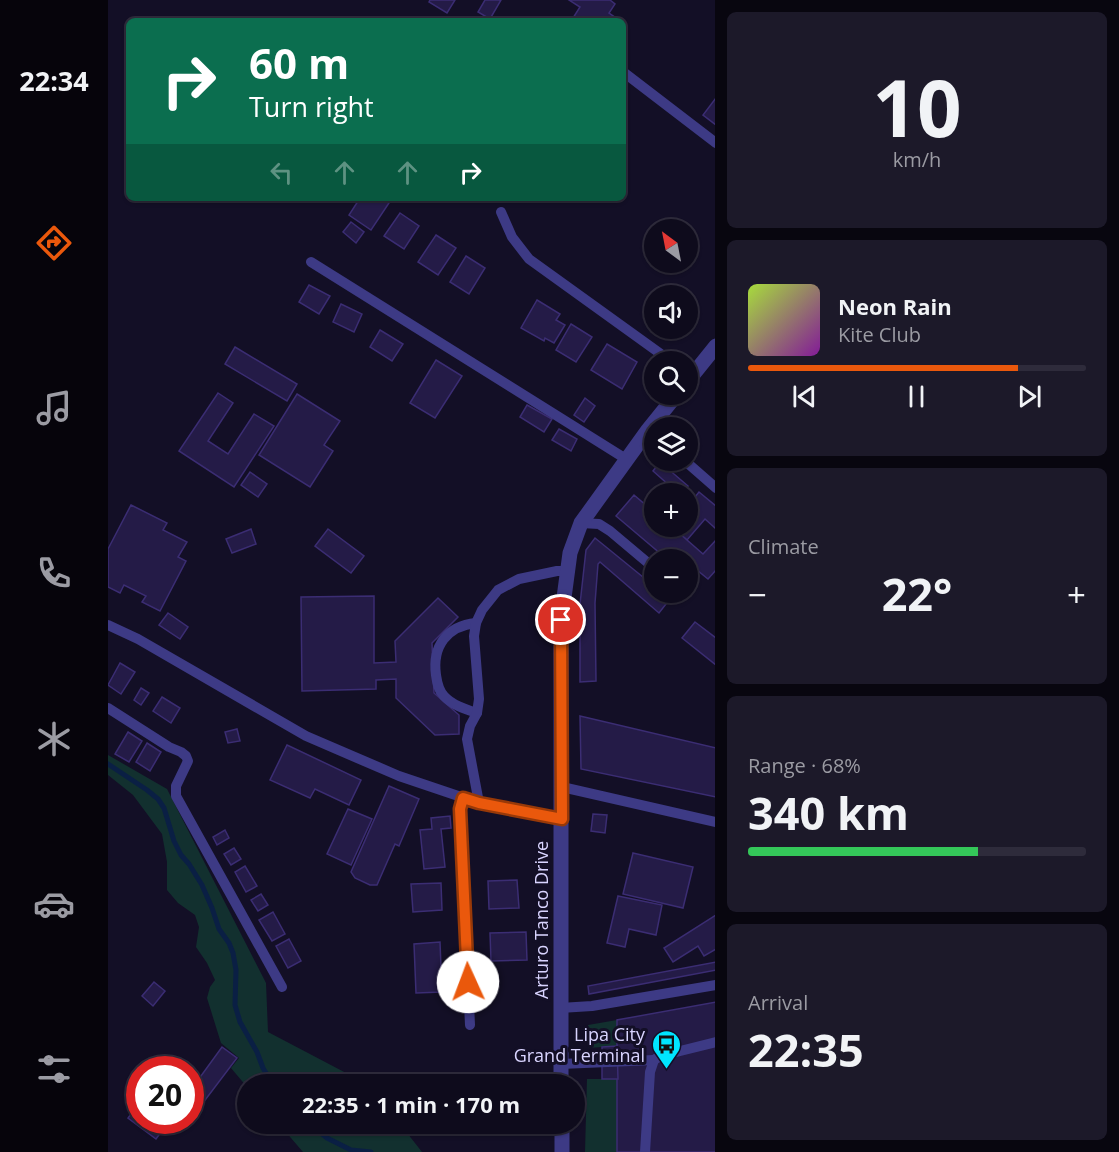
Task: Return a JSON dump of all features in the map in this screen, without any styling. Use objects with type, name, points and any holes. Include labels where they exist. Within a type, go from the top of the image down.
[{"type":"street","points":[[698,367],[715,347]]},
{"type":"street","name":"Arturo Tanco Drive","points":[[561,1074],[561,620],[570,553],[581,522],[626,459],[644,440]]},
{"type":"street","points":[[562,1134],[562,1152]]},
{"type":"lane","points":[[626,74],[715,142]]},
{"type":"lane","points":[[501,212],[512,237],[529,259],[657,351]]},
{"type":"lane","points":[[311,262],[626,459]]},
{"type":"lane","points":[[696,471],[715,488]]},
{"type":"lane","points":[[581,522],[599,524],[644,560]]},
{"type":"lane","points":[[479,803],[467,739],[470,726],[477,713],[479,699],[474,636],[476,623],[482,610],[498,590],[519,579],[568,571]]},
{"type":"lane","points":[[476,623],[463,624],[445,638],[438,647],[435,665],[437,683],[442,695],[454,704],[477,713]]},
{"type":"lane","points":[[108,625],[138,639],[306,736],[399,776],[479,803],[562,819]]},
{"type":"lane","points":[[108,708],[186,756],[188,761],[176,786],[176,796],[282,987]]},
{"type":"lane","points":[[562,787],[715,822]]},
{"type":"lane","points":[[463,798],[460,809],[470,1025]]},
{"type":"lane","points":[[560,1008],[592,1006],[715,985]]},
{"type":"lane","points":[[561,1064],[654,1060],[664,1054],[715,1042]]},
{"type":"lane","points":[[645,1152],[650,1072],[654,1060]]},
{"type":"green space","points":[[108,755],[167,789],[266,983],[268,1032],[348,1074],[237,1075],[231,1068],[239,1058],[221,1043],[207,998],[215,980],[196,947],[199,927],[195,915],[178,903],[167,890],[167,862],[162,834],[133,795],[108,775]]},
{"type":"green space","points":[[617,1020],[617,1046],[588,1048],[588,1025]]},
{"type":"green space","points":[[587,1079],[618,1079],[617,1152],[585,1152]]},
{"type":"green space","points":[[288,1134],[408,1134],[422,1152],[303,1152]]},
{"type":"building","points":[[430,0],[455,0],[447,13],[429,2]]},
{"type":"building","points":[[485,0],[501,0],[491,18],[478,12]]},
{"type":"building","points":[[569,0],[610,0],[615,4],[609,13],[616,18],[573,18],[580,7]]},
{"type":"building","points":[[715,99],[715,124],[703,115]]},
{"type":"building","points":[[358,201],[389,203],[371,230],[349,215]]},
{"type":"building","points":[[400,213],[419,226],[404,249],[384,236]]},
{"type":"building","points":[[351,222],[364,232],[356,243],[343,232]]},
{"type":"building","points":[[436,235],[456,248],[438,275],[418,262]]},
{"type":"building","points":[[466,256],[485,268],[469,294],[450,282]]},
{"type":"building","points":[[309,285],[330,296],[319,314],[299,302]]},
{"type":"building","points":[[537,300],[560,314],[556,320],[565,325],[554,343],[545,338],[544,341],[521,328]]},
{"type":"building","points":[[341,304],[362,314],[354,332],[333,322]]},
{"type":"building","points":[[571,324],[592,337],[576,362],[556,350]]},
{"type":"building","points":[[380,330],[403,344],[392,361],[370,347]]},
{"type":"building","points":[[607,344],[637,362],[622,389],[591,370]]},
{"type":"building","points":[[235,347],[297,384],[287,401],[225,364]]},
{"type":"building","points":[[436,360],[462,376],[435,418],[410,403]]},
{"type":"building","points":[[218,393],[233,403],[208,441],[228,454],[254,414],[274,426],[234,487],[179,451]]},
{"type":"building","points":[[297,394],[340,421],[324,445],[333,451],[310,487],[259,455]]},
{"type":"building","points":[[585,398],[595,406],[584,422],[574,415]]},
{"type":"building","points":[[527,405],[552,419],[544,432],[520,417]]},
{"type":"building","points":[[559,429],[577,439],[571,451],[552,440]]},
{"type":"building","points":[[653,471],[670,471],[684,483],[667,483]]},
{"type":"building","points":[[250,472],[267,484],[258,497],[241,485]]},
{"type":"building","points":[[699,492],[715,505],[715,528],[705,519],[698,527]]},
{"type":"building","points":[[634,495],[644,504],[644,537],[684,537],[697,549],[655,549],[616,516]]},
{"type":"building","points":[[131,505],[167,523],[163,530],[187,542],[178,557],[186,561],[160,611],[142,602],[146,596],[124,585],[120,593],[108,587],[108,549]]},
{"type":"building","points":[[251,529],[256,544],[232,553],[226,539]]},
{"type":"building","points":[[328,529],[364,556],[351,573],[315,546]]},
{"type":"building","points":[[595,538],[644,578],[644,600],[600,562],[598,564],[595,603],[596,681],[580,682],[580,604],[586,550]]},
{"type":"building","points":[[715,541],[715,571],[708,579],[698,571],[698,550],[703,554]]},
{"type":"building","points":[[374,596],[374,663],[396,662],[395,641],[438,598],[458,617],[432,643],[434,693],[459,715],[459,734],[435,735],[396,698],[396,679],[376,680],[376,689],[302,691],[301,597]]},
{"type":"building","points":[[647,603],[667,603],[659,613]]},
{"type":"building","points":[[168,613],[188,627],[180,639],[159,625]]},
{"type":"building","points":[[695,622],[715,637],[715,664],[682,638]]},
{"type":"building","points":[[120,663],[135,672],[121,694],[108,685]]},
{"type":"building","points":[[141,688],[149,693],[141,705],[134,700]]},
{"type":"building","points":[[162,697],[180,708],[171,723],[153,711]]},
{"type":"building","points":[[580,716],[715,748],[715,797],[581,769]]},
{"type":"building","points":[[237,729],[240,741],[228,743],[225,732]]},
{"type":"building","points":[[128,732],[142,741],[129,762],[115,754]]},
{"type":"building","points":[[147,743],[161,752],[150,771],[136,762]]},
{"type":"building","points":[[287,745],[361,780],[349,805],[315,789],[310,798],[270,780]]},
{"type":"building","points":[[389,786],[419,799],[399,846],[395,844],[377,885],[370,885],[355,878],[351,872]]},
{"type":"building","points":[[348,809],[372,819],[351,865],[327,854]]},
{"type":"building","points":[[593,814],[607,815],[605,833],[591,831]]},
{"type":"building","points":[[450,816],[451,828],[441,829],[445,867],[424,869],[420,830],[432,829],[431,818]]},
{"type":"building","points":[[225,830],[229,838],[217,845],[213,837]]},
{"type":"building","points":[[234,848],[241,859],[231,865],[224,854]]},
{"type":"building","points":[[633,853],[693,867],[683,908],[623,894]]},
{"type":"building","points":[[245,866],[257,886],[246,892],[235,872]]},
{"type":"building","points":[[517,880],[519,908],[489,909],[488,881]]},
{"type":"building","points":[[441,883],[442,910],[413,912],[411,884]]},
{"type":"building","points":[[261,894],[268,905],[258,911],[251,900]]},
{"type":"building","points":[[618,896],[662,905],[656,935],[629,929],[625,947],[607,943]]},
{"type":"building","points":[[273,912],[285,934],[272,941],[259,920]]},
{"type":"building","points":[[715,916],[715,950],[704,956],[698,946],[673,962],[664,948]]},
{"type":"building","points":[[526,932],[527,960],[491,961],[490,933]]},
{"type":"building","points":[[289,939],[301,961],[288,968],[276,946]]},
{"type":"building","points":[[440,942],[442,992],[416,993],[414,944]]},
{"type":"building","points":[[715,962],[715,970],[589,994],[588,986]]},
{"type":"building","points":[[154,982],[165,991],[153,1006],[142,996]]},
{"type":"building","name":"Lipa City Grand Terminal","points":[[715,1002],[715,1152],[617,1152],[617,1020]]},
{"type":"building","points":[[617,1046],[618,1079],[602,1079],[602,1047]]},
{"type":"building","points":[[222,1047],[237,1058],[204,1102],[204,1072]]},
{"type":"building","points":[[149,1134],[160,1134],[156,1139]]},
{"type":"waterway","points":[[108,764],[147,790],[158,799],[164,808],[174,841],[202,885],[219,929],[233,953],[236,970],[235,1005],[240,1022],[266,1074]]},
{"type":"waterway","points":[[322,1134],[351,1150],[371,1152]]},
{"type":"place","name":"Lipa City Grand Terminal","points":[[666,1070]]},
{"type":"route","points":[[468,982],[460,809],[463,798],[562,819],[561,620]]}]
